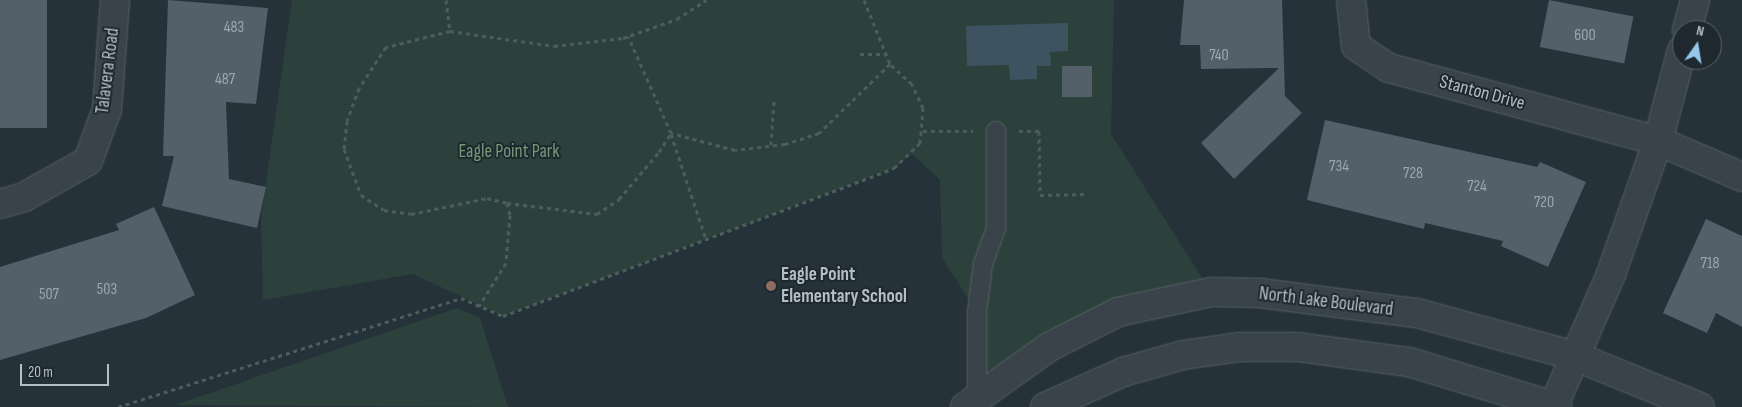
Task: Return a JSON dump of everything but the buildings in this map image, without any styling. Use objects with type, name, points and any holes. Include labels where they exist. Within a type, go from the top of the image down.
[{"type":"street","name":"Talavera Road","points":[[0,204],[24,197],[88,161],[107,109],[115,0]]},
{"type":"street","name":"Stanton Drive","points":[[1351,0],[1356,46],[1390,68],[1658,141],[1742,177]]},
{"type":"street","points":[[1690,20],[1695,0]]},
{"type":"street","points":[[1045,407],[1122,372],[1183,355],[1269,347],[1354,352],[1409,362],[1555,407],[1572,355],[1612,274],[1658,141],[1677,70]]},
{"type":"street","name":"North Lake Boulevard","points":[[971,402],[1049,347],[1118,312],[1211,292],[1260,293],[1417,313],[1572,355],[1700,407]]},
{"type":"lane","points":[[971,402],[977,312],[983,264],[996,228],[996,130]]},
{"type":"path","points":[[446,0],[450,31]]},
{"type":"path","points":[[671,133],[636,181],[597,214],[507,203],[487,198],[411,214],[384,210],[361,195],[350,171],[344,148],[346,121],[359,88],[386,47],[450,31],[554,46],[628,36],[677,18],[706,0]]},
{"type":"path","points":[[118,407],[461,298],[503,316],[894,168],[912,154],[923,131],[923,108],[912,84],[890,64],[864,0]]},
{"type":"path","points":[[628,36],[671,133],[706,239]]},
{"type":"path","points":[[860,54],[887,54]]},
{"type":"path","points":[[671,133],[735,150],[771,145],[819,133],[890,64]]},
{"type":"path","points":[[771,145],[774,100]]},
{"type":"path","points":[[479,306],[506,263],[510,215],[507,203]]},
{"type":"green space","name":"Eagle Point Park","points":[[292,0],[1114,0],[1111,134],[1211,292],[1164,299],[977,396],[977,312],[942,258],[940,180],[912,154],[894,168],[503,316],[413,274],[263,300],[261,218]]},
{"type":"green space","points":[[457,308],[480,318],[508,407],[175,405]]},
{"type":"water","points":[[1068,23],[1068,51],[1050,52],[1051,66],[1037,66],[1037,79],[1010,80],[1009,65],[967,66],[966,26]]},
{"type":"place","name":"Eagle Point Elementary School","points":[[771,286]]}]
